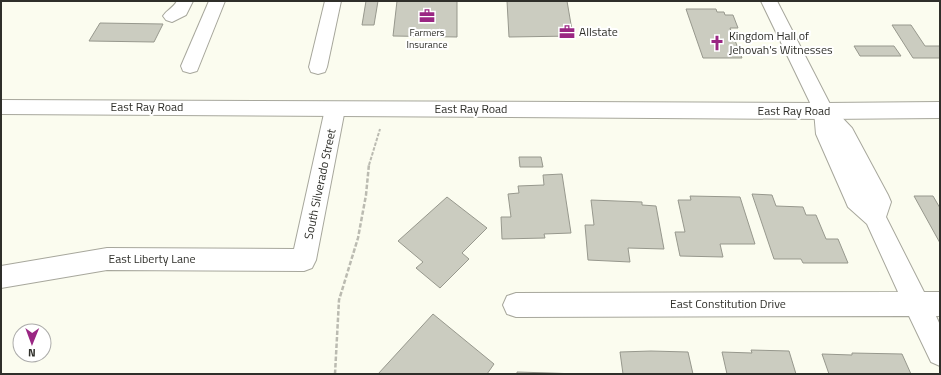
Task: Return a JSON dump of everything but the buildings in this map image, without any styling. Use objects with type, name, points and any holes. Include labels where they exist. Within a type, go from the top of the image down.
[{"type":"street","points":[[172,16],[180,11],[185,1]]},
{"type":"street","points":[[190,66],[217,1]]},
{"type":"street","points":[[318,67],[333,1]]},
{"type":"street","points":[[770,1],[824,111],[826,134],[856,200],[875,217],[928,304],[940,353]]},
{"type":"street","name":"East Ray Road","points":[[1,106],[335,109],[940,110]]},
{"type":"street","name":"South Silverado Street","points":[[304,260],[335,109]]},
{"type":"street","name":"East Liberty Lane","points":[[1,277],[107,259],[304,260]]},
{"type":"street","name":"East Constitution Drive","points":[[516,305],[928,304]]},
{"type":"path","points":[[336,374],[339,300],[358,238],[366,195],[368,169],[373,150],[378,140],[380,129]]},
{"type":"place","name":"Farmers Insurance","points":[[427,16]]},
{"type":"place","name":"Allstate","points":[[567,32]]},
{"type":"place","name":"Kingdom Hall of Jehovah's Witnesses","points":[[717,43]]}]
